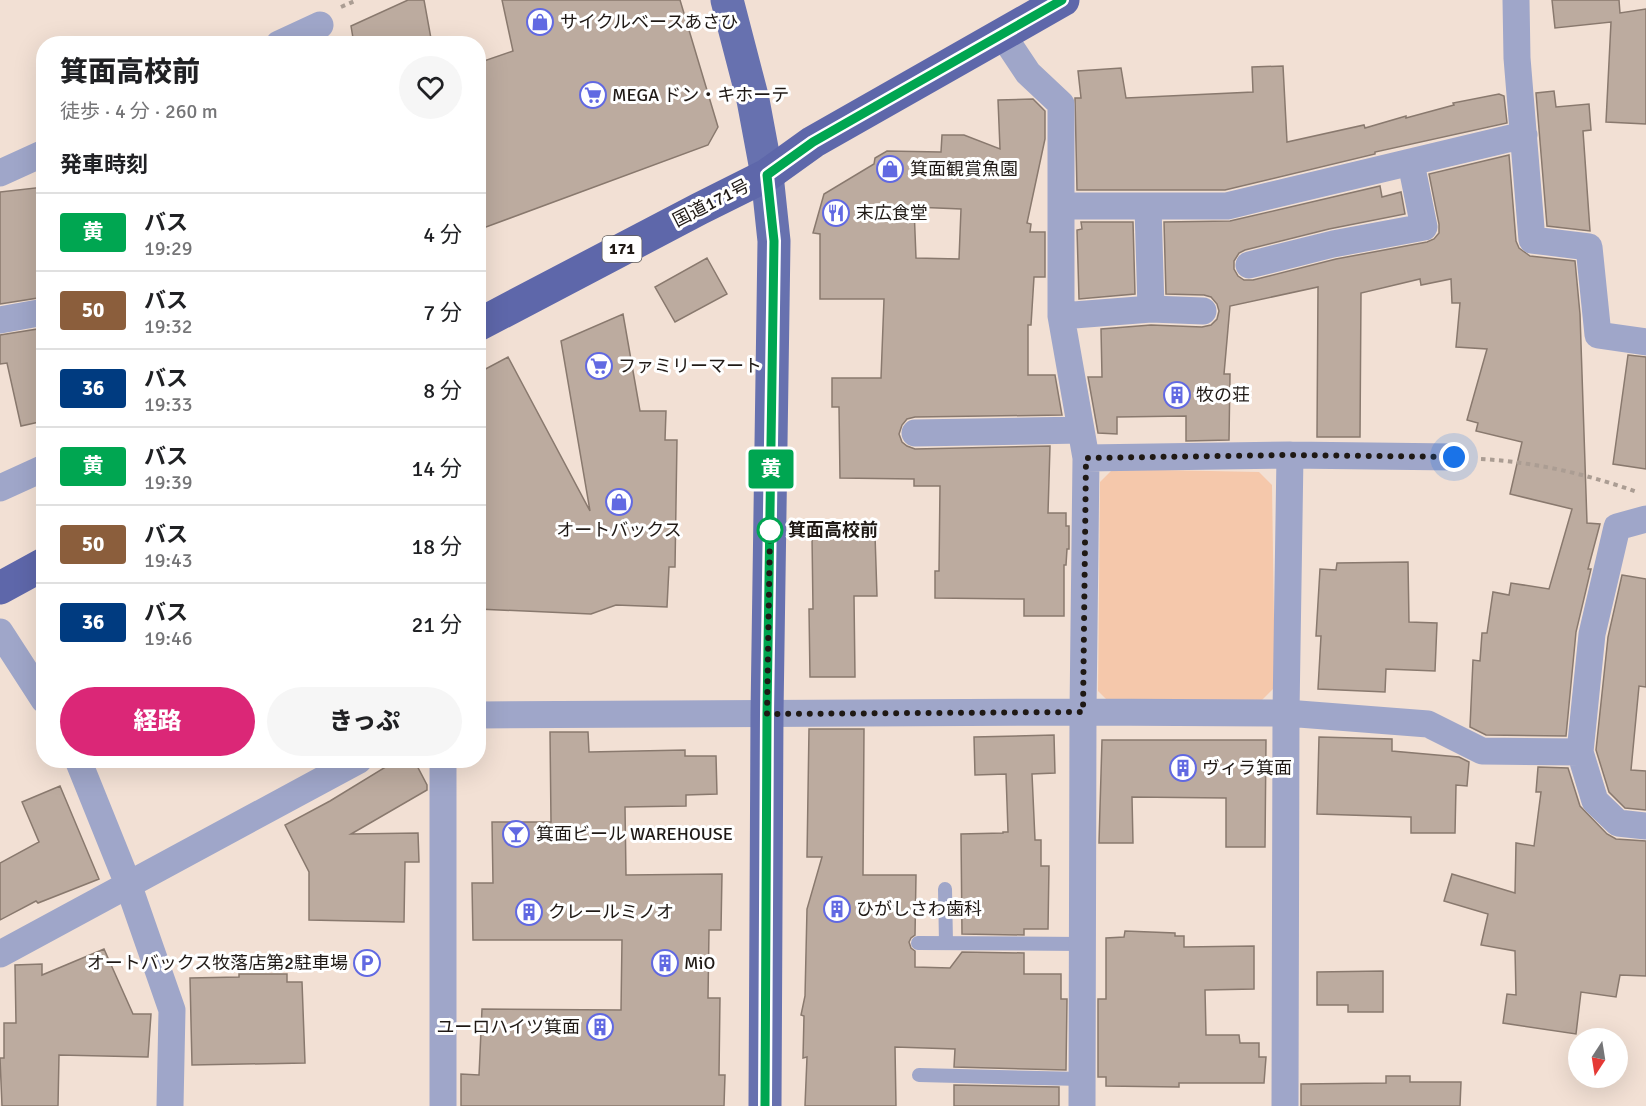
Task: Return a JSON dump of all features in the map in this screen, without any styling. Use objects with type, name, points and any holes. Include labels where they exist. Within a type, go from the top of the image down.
[{"type":"highway","name":"国道171号","points":[[486,321],[767,175],[813,142],[1063,0]]},
{"type":"highway","points":[[0,588],[36,568]]},
{"type":"main road","points":[[727,0],[753,100],[767,175],[774,241],[767,714],[765,1106]]},
{"type":"street","points":[[1516,0],[1516,58],[1532,240],[1589,247],[1598,335],[1646,342]]},
{"type":"street","points":[[296,36],[320,25],[318,36]]},
{"type":"street","points":[[1002,34],[1028,73],[1061,104],[1061,316],[1086,458],[1082,1106]]},
{"type":"street","points":[[1062,206],[1227,206],[1524,135]]},
{"type":"street","points":[[0,173],[36,157]]},
{"type":"street","points":[[1249,266],[1333,244],[1424,227],[1411,163]]},
{"type":"street","points":[[1148,207],[1151,309]]},
{"type":"street","points":[[1061,316],[1151,309],[1203,311]]},
{"type":"street","points":[[0,320],[36,313]]},
{"type":"street","points":[[915,433],[1081,430]]},
{"type":"street","points":[[1086,458],[1290,455],[1454,457]]},
{"type":"street","points":[[1285,1106],[1286,713],[1290,455]]},
{"type":"street","points":[[0,488],[36,472]]},
{"type":"street","points":[[1646,519],[1617,527],[1592,634],[1581,752],[1595,801],[1618,823],[1646,826]]},
{"type":"street","points":[[0,632],[36,688]]},
{"type":"street","points":[[486,715],[1286,713],[1428,724],[1482,751],[1581,752]]},
{"type":"street","points":[[81,768],[128,884],[172,1010],[170,1106]]},
{"type":"street","points":[[0,954],[344,768]]},
{"type":"street","points":[[443,768],[443,1106]]},
{"type":"lane","points":[[945,889],[946,943]]},
{"type":"lane","points":[[918,943],[1082,944]]},
{"type":"lane","points":[[919,1075],[1082,1079]]},
{"type":"path","points":[[1454,457],[1512,461],[1599,479],[1646,495]]},
{"type":"shaded area","points":[[1113,469],[1259,472],[1272,485],[1275,687],[1260,702],[1109,702],[1098,691],[1100,482]]},
{"type":"building","points":[[408,0],[424,0],[431,36],[353,36],[351,26]]},
{"type":"building","name":"MEGA ドン・キホーテ","points":[[502,0],[680,0],[718,127],[708,145],[486,227],[486,60],[513,51]]},
{"type":"building","points":[[1552,0],[1619,0],[1620,13],[1646,9],[1646,124],[1606,122],[1611,22],[1555,28]]},
{"type":"building","points":[[1283,66],[1287,142],[1364,125],[1365,128],[1454,105],[1453,103],[1499,94],[1504,96],[1507,123],[1375,152],[1375,154],[1225,190],[1077,190],[1075,98],[1081,98],[1078,71],[1121,68],[1126,98],[1253,92],[1252,67]]},
{"type":"building","points":[[1554,91],[1556,107],[1589,104],[1591,130],[1583,131],[1590,231],[1547,226],[1536,93]]},
{"type":"building","points":[[1033,99],[1045,111],[1045,139],[1027,223],[1031,224],[1030,232],[1045,232],[1045,277],[1034,277],[1031,325],[1028,325],[1028,375],[1055,375],[1062,415],[915,417],[907,419],[899,434],[902,442],[915,449],[1050,446],[1048,513],[1066,513],[1066,526],[1069,526],[1069,549],[1067,549],[1066,565],[1064,565],[1064,616],[1024,616],[1024,599],[935,598],[935,571],[939,571],[940,486],[914,486],[914,479],[840,478],[839,407],[832,407],[832,378],[881,378],[884,299],[820,299],[820,234],[813,233],[824,194],[874,164],[875,158],[887,151],[941,152],[942,135],[964,135],[1000,149],[998,100]],"holes":[[[914,207],[961,209],[959,259],[916,258]]]},
{"type":"building","points":[[1509,155],[1516,241],[1519,248],[1530,256],[1575,261],[1580,314],[1587,523],[1600,524],[1588,569],[1591,569],[1576,632],[1566,736],[1486,735],[1470,727],[1473,660],[1480,661],[1482,633],[1487,633],[1493,592],[1509,595],[1511,583],[1549,589],[1572,509],[1510,494],[1522,442],[1476,431],[1478,423],[1467,420],[1487,349],[1456,347],[1460,303],[1452,303],[1451,279],[1421,285],[1420,279],[1361,293],[1360,437],[1317,437],[1318,287],[1230,306],[1224,374],[1230,374],[1229,440],[1186,441],[1186,416],[1117,417],[1117,434],[1098,433],[1088,377],[1102,377],[1101,329],[1151,325],[1202,327],[1211,325],[1217,319],[1219,311],[1211,297],[1166,294],[1164,222],[1230,221],[1380,186],[1382,197],[1401,192],[1405,214],[1329,229],[1239,253],[1234,261],[1234,269],[1244,280],[1253,280],[1336,259],[1434,239],[1439,233],[1439,224],[1429,174]]},
{"type":"building","points":[[36,188],[36,298],[0,304],[0,192]]},
{"type":"building","points":[[1081,222],[1133,222],[1135,294],[1079,299],[1077,230],[1082,229]]},
{"type":"building","points":[[707,258],[727,294],[675,322],[655,287]]},
{"type":"building","points":[[623,314],[640,411],[666,411],[665,440],[677,440],[675,567],[669,567],[667,607],[616,605],[591,614],[486,609],[486,369],[508,357],[590,511],[561,341]]},
{"type":"building","points":[[36,329],[36,423],[21,426],[7,363],[0,364],[0,335]]},
{"type":"building","points":[[1628,355],[1646,357],[1646,469],[1613,464]]},
{"type":"building","points":[[875,535],[877,596],[854,596],[855,677],[810,677],[809,609],[813,609],[812,536]]},
{"type":"building","points":[[1408,562],[1409,622],[1437,623],[1435,671],[1386,669],[1385,692],[1318,689],[1321,636],[1316,636],[1320,569],[1336,570],[1337,563]]},
{"type":"building","points":[[1622,575],[1646,579],[1646,687],[1639,686],[1631,770],[1646,771],[1646,810],[1625,808],[1609,792],[1596,750],[1608,637]]},
{"type":"building","points":[[809,729],[864,729],[863,875],[916,875],[915,935],[909,942],[915,951],[915,967],[950,968],[962,952],[1024,953],[1024,974],[1061,974],[1061,999],[1067,999],[1066,1070],[954,1067],[955,1049],[895,1047],[896,1106],[805,1106],[807,1057],[803,1058],[804,1016],[801,1015],[805,996],[807,909],[822,857],[807,857]]},
{"type":"building","points":[[550,732],[588,732],[589,752],[685,750],[685,756],[716,756],[717,794],[686,795],[686,806],[625,807],[626,875],[722,874],[721,930],[709,930],[708,998],[720,998],[719,1075],[725,1075],[724,1106],[461,1106],[461,1074],[479,1075],[482,1009],[621,1010],[622,940],[473,940],[472,883],[493,883],[492,822],[551,822]]},
{"type":"building","points":[[1054,735],[1055,773],[1032,774],[1035,840],[1041,840],[1041,866],[1049,866],[1048,929],[1024,929],[1024,935],[962,934],[961,834],[1008,832],[1006,774],[975,775],[974,737]]},
{"type":"building","points":[[1319,737],[1392,739],[1392,751],[1459,757],[1469,762],[1467,786],[1456,785],[1455,833],[1411,833],[1411,817],[1317,814]]},
{"type":"building","name":"ヴィラ箕面","points":[[1102,740],[1266,740],[1265,847],[1226,847],[1226,798],[1132,797],[1133,843],[1099,843]]},
{"type":"building","points":[[1538,767],[1568,768],[1580,806],[1607,834],[1616,839],[1646,841],[1646,976],[1620,975],[1616,997],[1581,992],[1577,1028],[1568,1028],[1568,1033],[1503,1023],[1507,994],[1516,995],[1515,951],[1481,945],[1488,914],[1444,901],[1452,874],[1515,893],[1516,843],[1534,846],[1541,792],[1536,792]]},
{"type":"building","points":[[384,768],[418,768],[427,785],[427,790],[351,834],[418,833],[419,862],[405,862],[404,922],[309,920],[309,872],[285,825]]},
{"type":"building","points":[[60,786],[99,879],[38,903],[36,901],[0,920],[0,863],[39,842],[22,802]]},
{"type":"building","points":[[1125,931],[1175,933],[1175,936],[1184,936],[1184,947],[1254,946],[1254,989],[1205,990],[1206,1035],[1239,1035],[1240,1043],[1259,1043],[1259,1057],[1266,1057],[1264,1083],[1179,1083],[1179,1087],[1106,1086],[1106,1077],[1098,1077],[1098,999],[1106,999],[1106,938],[1124,937]]},
{"type":"building","points":[[104,949],[133,1014],[151,1014],[148,1057],[59,1055],[58,1106],[2,1106],[0,1058],[4,1058],[4,1023],[16,1023],[15,965],[42,964],[42,975]]},
{"type":"building","points":[[1383,971],[1383,1012],[1348,1012],[1348,1005],[1317,1005],[1317,972]]},
{"type":"building","points":[[239,974],[287,974],[287,982],[302,982],[305,1063],[192,1065],[190,978],[239,977]]},
{"type":"building","points":[[1386,1076],[1410,1076],[1410,1082],[1461,1082],[1460,1106],[1301,1106],[1301,1084],[1386,1083]]},
{"type":"building","points":[[954,1085],[1059,1087],[1059,1106],[954,1106]]},
{"type":"bus line","name":"黄","points":[[765,1106],[767,714],[774,241],[767,175],[813,142],[1062,0]]},
{"type":"place","name":"サイクルベースあさひ","points":[[540,22]]},
{"type":"place","name":"MEGA ドン・キホーテ","points":[[593,95]]},
{"type":"place","name":"箕面観賞魚園","points":[[890,169]]},
{"type":"place","name":"末広食堂","points":[[836,213]]},
{"type":"place","name":"ファミリーマート","points":[[599,366]]},
{"type":"place","name":"牧の荘","points":[[1177,395]]},
{"type":"place","name":"オートバックス","points":[[619,502]]},
{"type":"place","name":"箕面高校前","points":[[770,530]]},
{"type":"place","name":"ヴィラ箕面","points":[[1183,768]]},
{"type":"place","name":"箕面ビール WAREHOUSE","points":[[516,834]]},
{"type":"place","name":"ひがしさわ歯科","points":[[837,909]]},
{"type":"place","name":"クレールミノオ","points":[[529,912]]},
{"type":"place","name":"オートバックス牧落店第2駐車場","points":[[367,963]]},
{"type":"place","name":"MiO","points":[[665,963]]},
{"type":"place","name":"ユーロハイツ箕面","points":[[600,1027]]},
{"type":"route","points":[[770,530],[767,714],[1083,712],[1086,458],[1290,455],[1454,457]]}]
